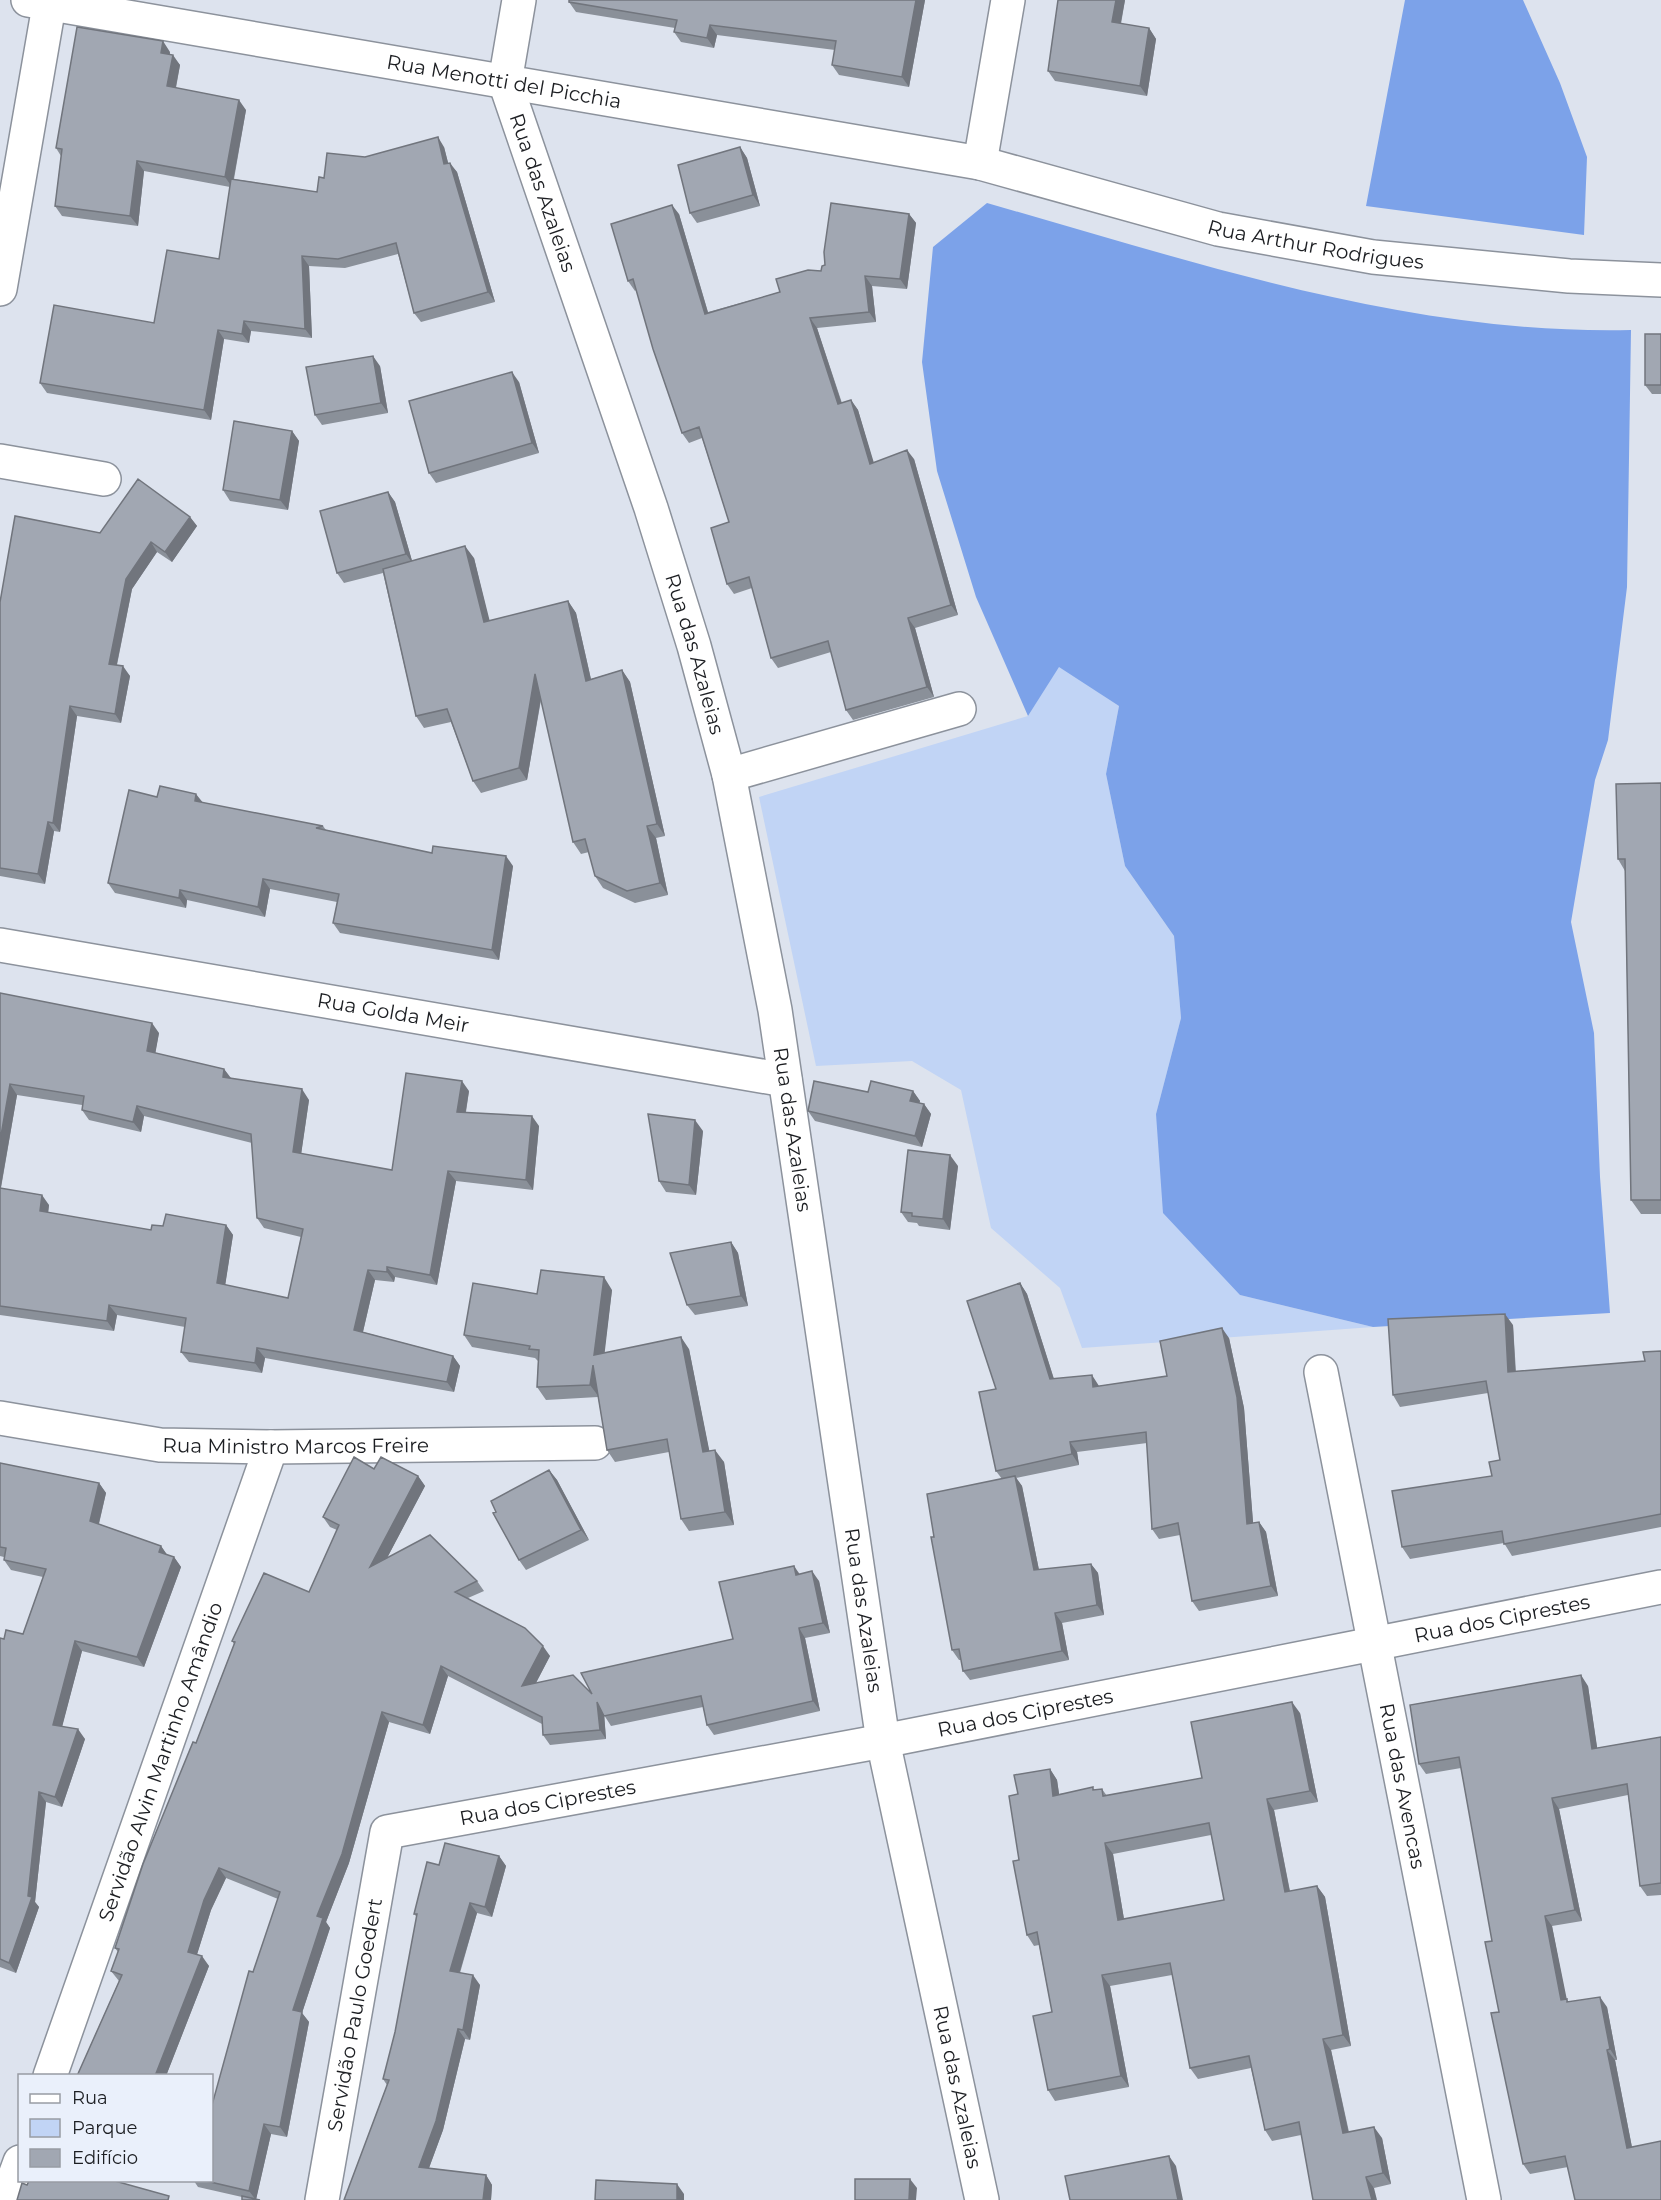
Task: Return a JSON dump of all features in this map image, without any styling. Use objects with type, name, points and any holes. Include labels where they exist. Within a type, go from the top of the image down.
[{"type":"street","points":[[505,82],[519,0]]},
{"type":"street","points":[[980,163],[1008,0]]},
{"type":"street","points":[[0,289],[43,1]]},
{"type":"street","name":"Rua Menotti del Picchia","points":[[43,1],[980,163]]},
{"type":"street","name":"Rua das Azaleias","points":[[505,82],[651,508],[694,646],[729,775],[785,1080],[883,1741],[982,2200]]},
{"type":"street","name":"Rua Arthur Rodrigues","points":[[980,163],[1218,229],[1373,257],[1569,276],[1661,280]]},
{"type":"street","points":[[0,461],[105,479]]},
{"type":"street","points":[[729,775],[959,709]]},
{"type":"street","name":"Rua Golda Meir","points":[[0,945],[785,1080]]},
{"type":"street","name":"Rua das Avencas","points":[[1321,1372],[1484,2200]]},
{"type":"street","name":"Rua Ministro Marcos Freire","points":[[0,1418],[160,1445],[271,1448],[595,1443]]},
{"type":"street","name":"Servidão Alvin Martinho Amândio","points":[[51,2074],[271,1448]]},
{"type":"street","name":"Rua dos Ciprestes","points":[[387,1832],[883,1741],[1661,1587]]},
{"type":"street","name":"Servidão Paulo Goedert","points":[[322,2200],[387,1832]]},
{"type":"street","points":[[6,2200],[18,2167]]},
{"type":"green space","points":[[1059,666],[1119,706],[1106,774],[1125,866],[1174,936],[1181,1018],[1156,1114],[1240,1295],[1373,1327],[1082,1348],[1060,1288],[991,1228],[961,1090],[912,1061],[816,1066],[759,797],[1028,716]]},
{"type":"shaded area","points":[[1405,0],[1523,0],[1560,83],[1587,157],[1584,235],[1366,206]]},
{"type":"shaded area","points":[[987,203],[1225,271],[1386,308],[1467,321],[1549,328],[1631,330],[1627,587],[1608,740],[1595,780],[1571,922],[1594,1033],[1600,1177],[1610,1313],[1373,1327],[1240,1295],[1163,1213],[1156,1114],[1181,1018],[1174,936],[1125,866],[1106,774],[1119,706],[1059,667],[1028,716],[976,597],[937,471],[922,362],[933,247]]},
{"type":"building","points":[[569,0],[916,0],[902,77],[832,65],[836,41],[710,25],[707,38],[674,32],[677,20],[569,2]]},
{"type":"building","points":[[1058,0],[1116,0],[1112,22],[1149,28],[1140,86],[1048,71]]},
{"type":"building","points":[[77,27],[163,41],[161,53],[173,55],[167,86],[239,100],[225,177],[137,161],[130,216],[55,206],[62,149],[56,148]]},
{"type":"building","points":[[438,137],[444,164],[450,163],[488,292],[414,313],[396,243],[338,259],[302,256],[305,329],[244,321],[242,334],[218,330],[204,410],[40,383],[54,305],[154,323],[167,250],[219,259],[231,179],[317,192],[319,177],[324,178],[327,153],[365,157]]},
{"type":"building","points":[[740,147],[753,195],[690,213],[678,165]]},
{"type":"building","points":[[831,203],[909,214],[900,279],[865,276],[869,312],[810,318],[838,404],[851,400],[870,464],[907,450],[951,605],[908,618],[927,687],[846,710],[828,641],[771,658],[749,577],[727,584],[711,528],[729,522],[699,427],[682,433],[653,349],[633,279],[628,281],[611,224],[672,205],[705,314],[780,292],[776,279],[808,270],[821,271],[822,266],[825,265],[824,252]]},
{"type":"building","points":[[1645,334],[1661,334],[1661,385],[1645,385]]},
{"type":"building","points":[[373,356],[381,403],[315,415],[306,367]]},
{"type":"building","points":[[512,372],[532,443],[429,473],[409,401]]},
{"type":"building","points":[[234,421],[292,431],[280,500],[223,490]]},
{"type":"building","points":[[138,479],[190,517],[165,552],[151,542],[126,579],[109,664],[123,666],[115,714],[70,706],[53,823],[48,822],[38,874],[0,868],[0,602],[15,516],[100,533]]},
{"type":"building","points":[[388,492],[406,554],[337,573],[320,511]]},
{"type":"building","points":[[465,546],[484,622],[568,601],[586,681],[622,670],[657,824],[647,826],[660,883],[627,891],[595,876],[585,839],[573,842],[535,674],[519,768],[473,781],[447,709],[416,716],[383,569]]},
{"type":"building","points":[[1661,783],[1661,1200],[1631,1200],[1625,859],[1618,859],[1616,784]]},
{"type":"building","points":[[160,786],[196,794],[195,801],[323,826],[316,828],[432,853],[433,846],[506,856],[492,950],[333,923],[339,894],[263,879],[258,907],[180,890],[179,898],[108,883],[129,790],[157,797]]},
{"type":"building","points":[[0,993],[152,1023],[147,1051],[224,1069],[223,1077],[302,1089],[293,1152],[392,1170],[406,1073],[462,1081],[457,1112],[532,1116],[526,1180],[448,1171],[430,1275],[387,1267],[387,1272],[368,1270],[354,1330],[453,1356],[447,1382],[257,1348],[255,1363],[181,1352],[186,1318],[109,1305],[107,1321],[0,1306],[0,1188],[42,1195],[40,1211],[151,1230],[152,1225],[163,1226],[166,1214],[226,1225],[217,1283],[288,1298],[303,1229],[257,1218],[251,1134],[137,1106],[133,1122],[82,1110],[84,1096],[10,1084],[0,1141]]},
{"type":"building","points":[[814,1081],[868,1092],[871,1081],[913,1091],[910,1101],[924,1104],[915,1136],[808,1111]]},
{"type":"building","points":[[648,1114],[695,1120],[689,1185],[659,1181]]},
{"type":"building","points":[[908,1150],[950,1155],[943,1219],[912,1216],[912,1213],[901,1212]]},
{"type":"building","points":[[731,1242],[741,1296],[687,1305],[670,1253]]},
{"type":"building","points":[[541,1270],[604,1277],[594,1355],[681,1337],[703,1452],[715,1450],[725,1512],[681,1519],[667,1439],[607,1450],[593,1365],[590,1385],[537,1387],[539,1350],[529,1349],[530,1346],[464,1335],[473,1283],[537,1294]]},
{"type":"building","points":[[1020,1283],[1050,1379],[1092,1375],[1093,1387],[1167,1376],[1160,1341],[1222,1328],[1237,1397],[1247,1524],[1259,1522],[1271,1586],[1192,1601],[1178,1523],[1152,1529],[1146,1432],[1070,1442],[1072,1454],[996,1471],[979,1392],[996,1389],[967,1301]]},
{"type":"building","points":[[1505,1314],[1508,1372],[1645,1361],[1643,1352],[1661,1351],[1661,1514],[1504,1544],[1502,1531],[1402,1547],[1392,1491],[1492,1476],[1489,1462],[1500,1460],[1486,1381],[1393,1395],[1388,1319]]},
{"type":"building","points":[[354,1457],[374,1469],[381,1457],[418,1476],[370,1567],[430,1535],[477,1581],[455,1592],[525,1628],[543,1646],[522,1686],[573,1675],[592,1694],[581,1673],[733,1639],[719,1582],[794,1566],[796,1575],[812,1571],[823,1623],[799,1628],[813,1701],[707,1725],[701,1696],[604,1716],[597,1702],[600,1730],[543,1735],[542,1717],[441,1666],[423,1725],[382,1712],[342,1854],[317,1916],[323,1918],[293,2010],[302,2012],[280,2127],[264,2124],[249,2191],[210,2182],[213,2182],[213,2101],[249,1971],[253,1972],[280,1892],[219,1868],[204,1900],[188,1952],[202,1956],[156,2074],[78,2074],[122,1975],[111,1971],[119,1949],[115,1948],[143,1864],[193,1742],[196,1743],[235,1642],[232,1641],[264,1573],[309,1592],[339,1525],[323,1517]]},
{"type":"building","points":[[0,1463],[99,1483],[90,1521],[161,1546],[159,1552],[174,1557],[137,1657],[75,1641],[53,1725],[78,1729],[55,1797],[39,1792],[28,1896],[32,1897],[9,1963],[0,1959],[0,1638],[4,1639],[6,1630],[23,1634],[46,1569],[4,1560],[6,1548],[0,1547]]},
{"type":"building","points":[[549,1470],[581,1530],[519,1560],[493,1513],[496,1512],[491,1501]]},
{"type":"building","points":[[1015,1476],[1034,1570],[1091,1564],[1097,1605],[1055,1613],[1062,1651],[963,1671],[959,1649],[952,1650],[931,1537],[934,1537],[927,1494]]},
{"type":"building","points":[[1581,1675],[1592,1749],[1661,1737],[1661,1883],[1640,1886],[1627,1784],[1552,1798],[1575,1910],[1545,1916],[1561,2000],[1567,1999],[1567,2002],[1600,1997],[1610,2049],[1607,2050],[1627,2148],[1661,2141],[1661,2200],[1575,2200],[1565,2156],[1523,2164],[1491,2013],[1499,2012],[1485,1942],[1492,1941],[1459,1757],[1419,1764],[1410,1705]]},
{"type":"building","points":[[1292,1702],[1310,1791],[1267,1799],[1285,1892],[1317,1886],[1343,2035],[1323,2039],[1343,2133],[1374,2127],[1383,2173],[1366,2177],[1372,2200],[1313,2200],[1299,2122],[1265,2130],[1249,2056],[1190,2068],[1170,1963],[1102,1975],[1121,2076],[1048,2090],[1033,2016],[1052,2012],[1037,1932],[1027,1935],[1013,1861],[1019,1860],[1009,1796],[1018,1794],[1014,1775],[1050,1769],[1053,1796],[1093,1787],[1093,1790],[1102,1789],[1103,1796],[1202,1778],[1191,1722]],"holes":[[[1209,1823],[1224,1900],[1118,1920],[1105,1843]]]},
{"type":"building","points":[[445,1843],[499,1856],[485,1907],[470,1903],[450,1971],[473,1975],[463,2030],[458,2029],[436,2121],[419,2167],[486,2175],[483,2200],[344,2200],[389,2080],[383,2079],[395,2032],[417,1914],[414,1914],[427,1862],[439,1865]]},
{"type":"building","points":[[1169,2156],[1178,2200],[1070,2200],[1065,2176]]},
{"type":"building","points":[[855,2179],[910,2179],[909,2200],[855,2200]]},
{"type":"building","points":[[596,2180],[677,2184],[677,2200],[595,2200]]},
{"type":"building","points":[[28,2182],[119,2182],[169,2196],[168,2200],[17,2200],[22,2183],[27,2185]]},
{"type":"building","points":[[242,2196],[260,2200],[242,2200]]}]
